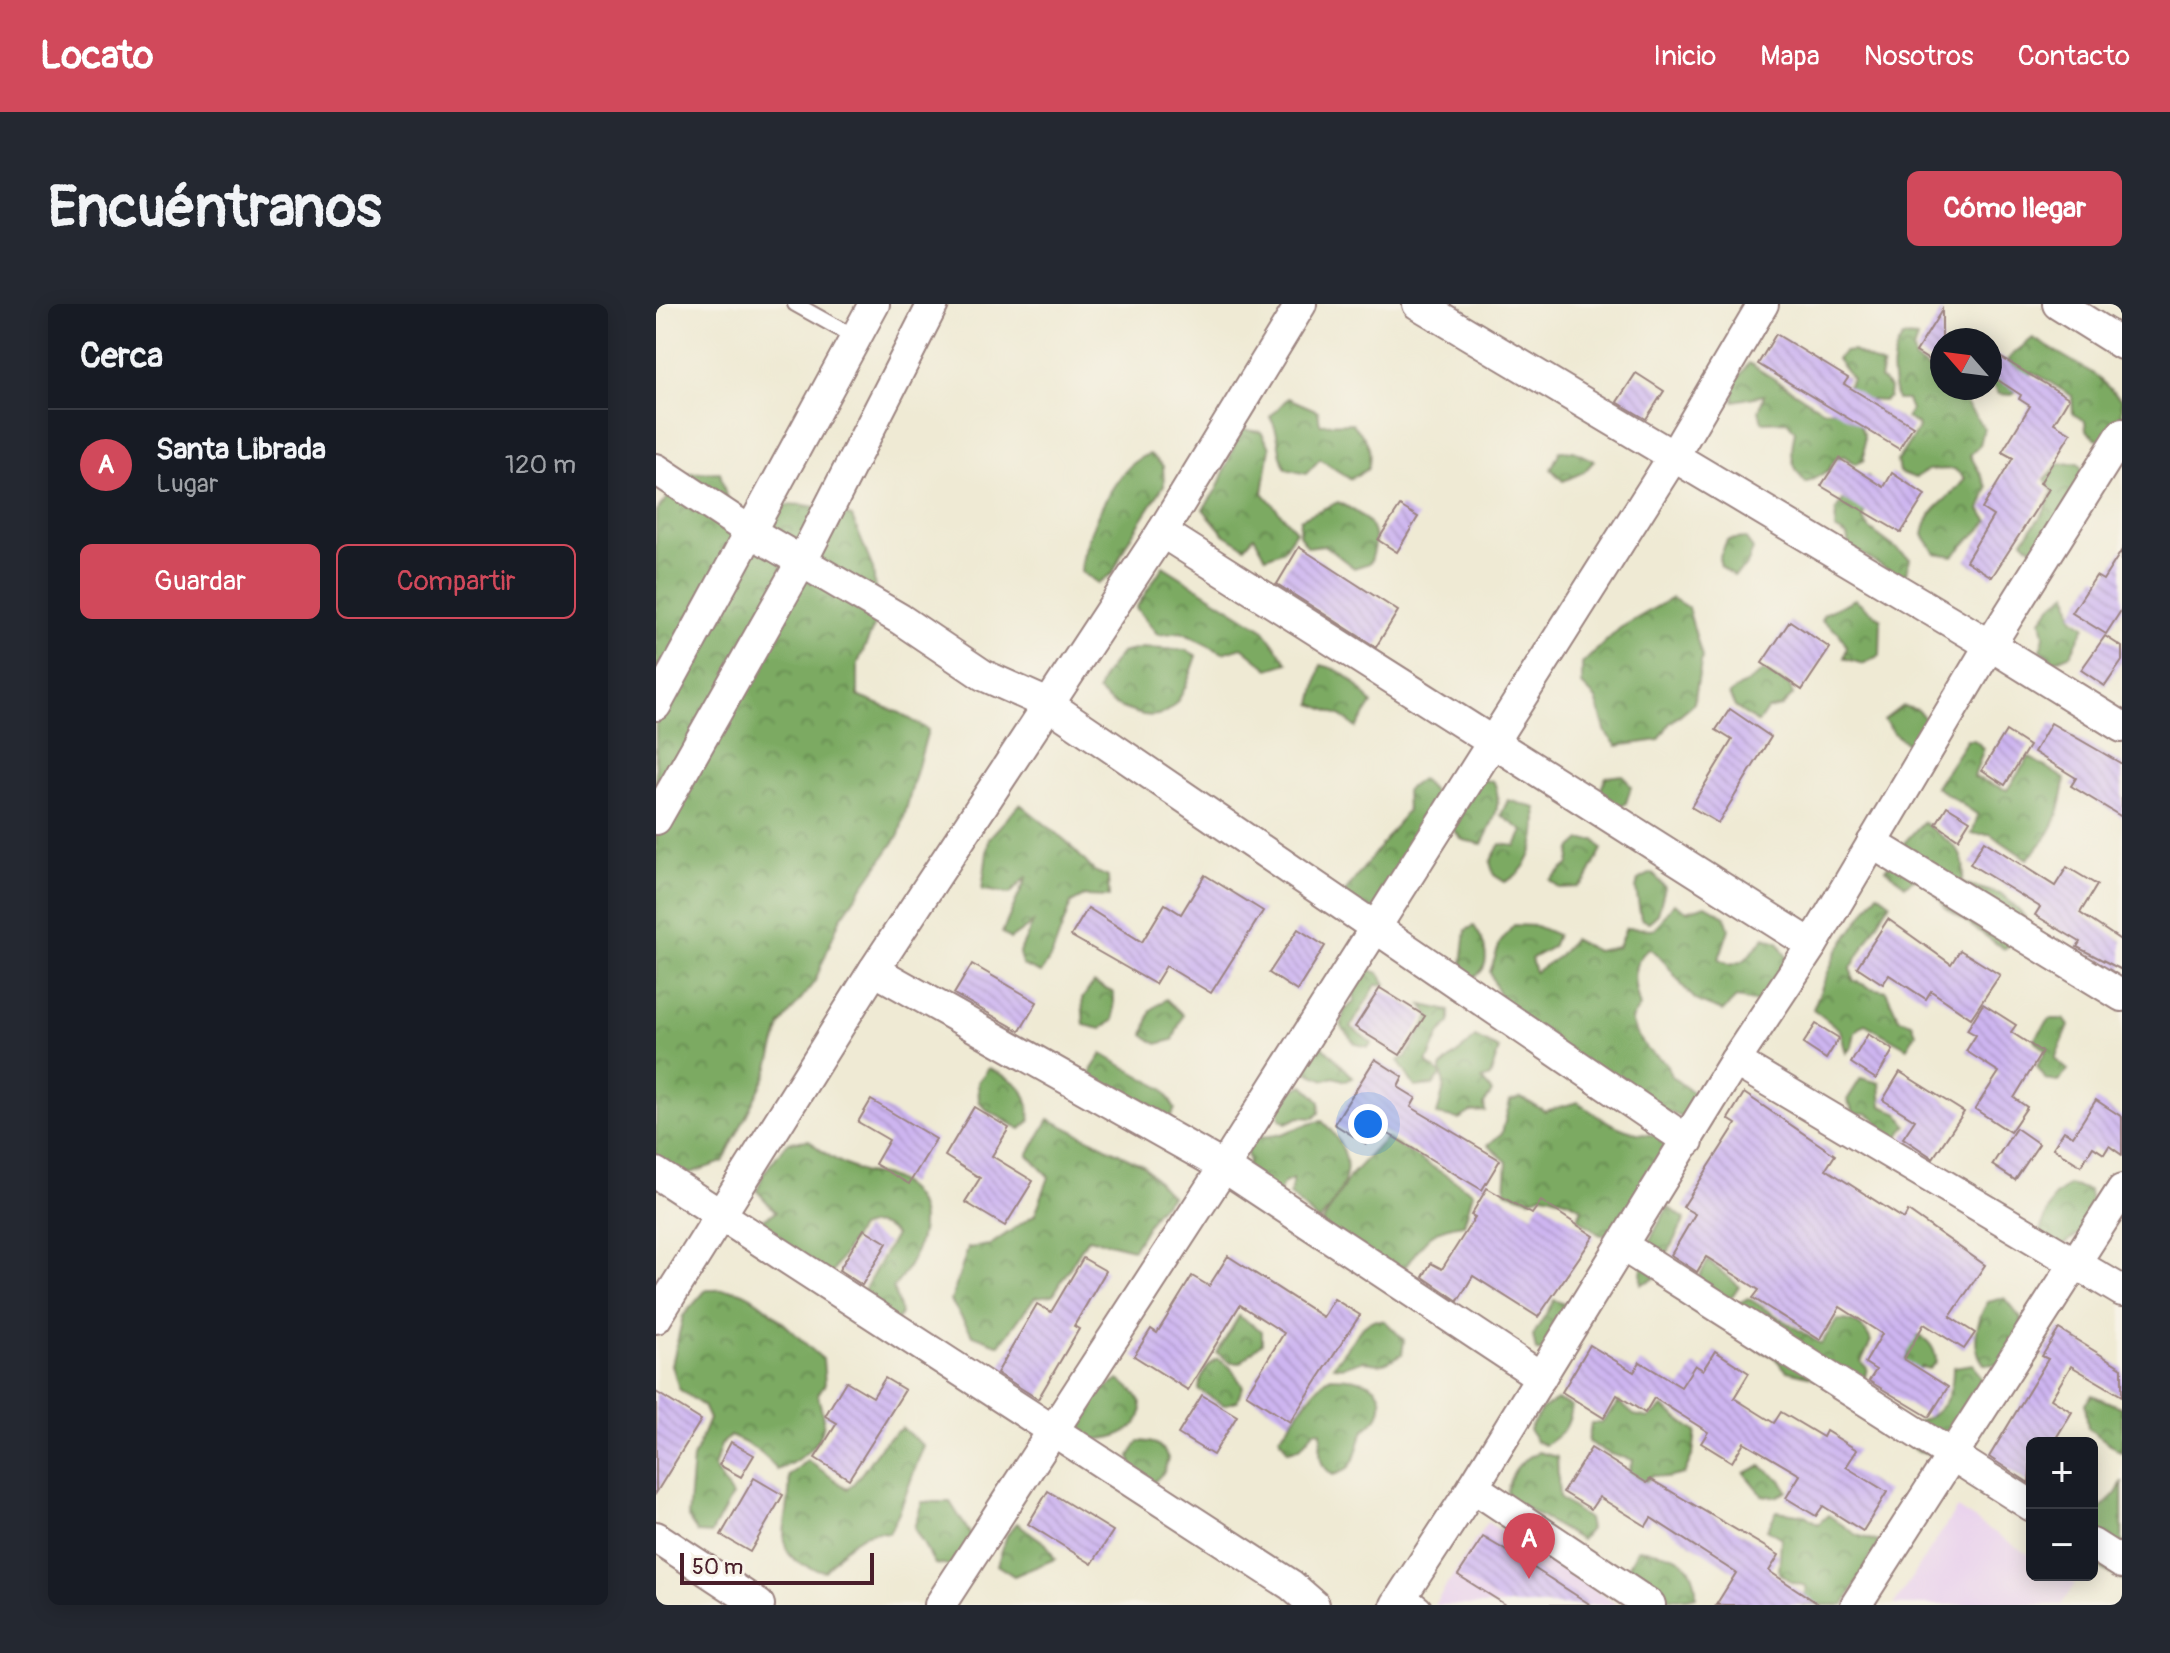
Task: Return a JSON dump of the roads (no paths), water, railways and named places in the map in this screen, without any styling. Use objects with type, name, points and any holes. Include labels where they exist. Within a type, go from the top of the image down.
[{"type":"street","points":[[656,705],[874,304]]},
{"type":"street","points":[[656,819],[802,561],[933,304]]},
{"type":"street","points":[[656,1318],[874,970],[1162,532],[1301,304]]},
{"type":"street","points":[[1418,304],[2122,727]]},
{"type":"street","points":[[940,1605],[1224,1167],[1673,457],[1763,304]]},
{"type":"street","points":[[2058,304],[2122,344]]},
{"type":"street","points":[[1408,1600],[1473,1487],[1735,1061],[1812,945],[1990,645],[2121,436]]},
{"type":"street","points":[[656,469],[751,532],[983,675],[1048,704],[1688,1141]]},
{"type":"street","points":[[1162,532],[1812,945]]},
{"type":"street","points":[[1872,843],[2122,996]]},
{"type":"street","points":[[874,970],[1224,1167],[1541,1377]]},
{"type":"street","points":[[1735,1061],[2122,1291]]},
{"type":"street","points":[[656,1173],[1291,1585],[1314,1605]]},
{"type":"street","points":[[1856,1605],[2122,1190]]},
{"type":"street","points":[[1623,1246],[2026,1502]]},
{"type":"street","points":[[1473,1487],[1650,1605]]},
{"type":"street","points":[[656,1537],[759,1605]]},
{"type":"street","points":[[2098,1548],[2122,1563]]},
{"type":"lane","points":[[795,304],[856,338]]},
{"type":"place","name":"Santa Librada","points":[[1529,1579]]}]
